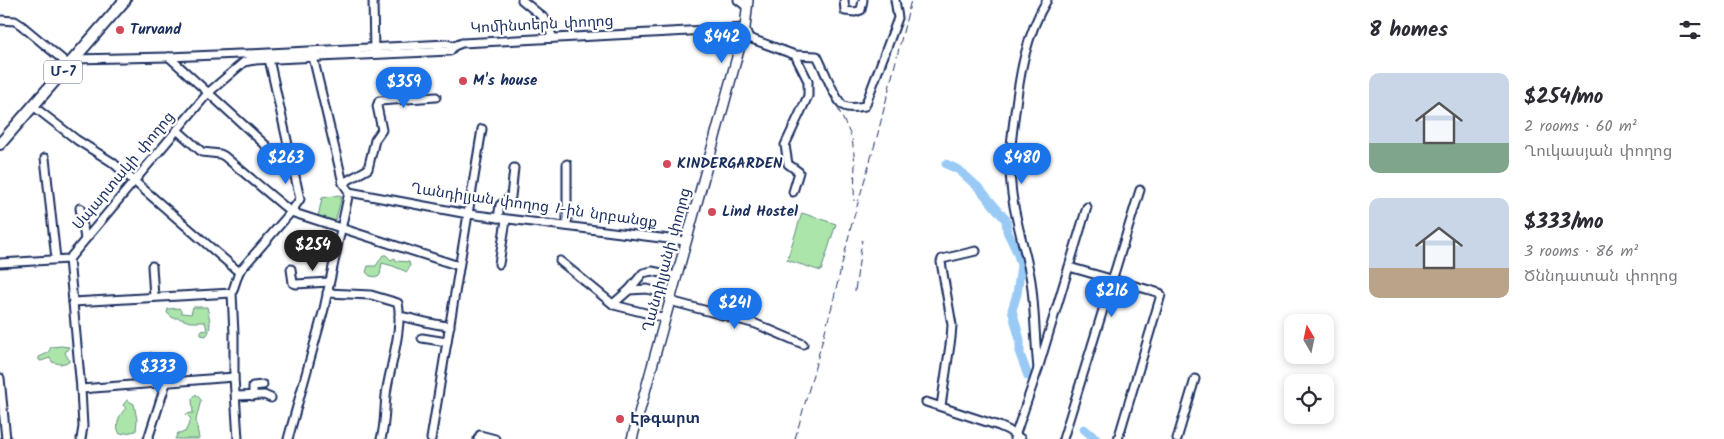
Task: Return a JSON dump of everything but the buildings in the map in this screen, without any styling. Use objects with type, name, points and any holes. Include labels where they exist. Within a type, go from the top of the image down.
[{"type":"highway","name":"Մ-7","points":[[0,144],[125,0]]},
{"type":"main road","name":"Ղանդիլյանի փողոց","points":[[632,439],[744,28],[747,3]]},
{"type":"street","points":[[373,0],[374,51]]},
{"type":"street","points":[[522,0],[545,19],[553,38]]},
{"type":"street","points":[[738,0],[747,3]]},
{"type":"street","points":[[844,0],[845,11],[855,12],[861,10],[863,0]]},
{"type":"street","points":[[744,28],[749,38],[795,55],[817,56],[840,102],[845,106],[865,106],[898,18],[895,0]]},
{"type":"street","points":[[1038,369],[1031,281],[1013,204],[1010,184],[1010,155],[1020,79],[1028,41],[1032,27],[1047,0]]},
{"type":"street","points":[[0,20],[15,21],[72,62],[169,57],[252,57],[374,51]]},
{"type":"street","name":"Կոմինտերն փողոց","points":[[374,51],[447,44],[454,46],[462,43],[744,28]]},
{"type":"street","points":[[252,57],[269,59],[313,57],[374,51]]},
{"type":"street","points":[[793,192],[799,172],[788,164],[785,144],[808,96],[808,81],[795,55]]},
{"type":"street","points":[[169,57],[271,150]]},
{"type":"street","name":"Սպարտակի փողոց","points":[[69,259],[208,93],[252,57]]},
{"type":"street","points":[[288,439],[330,282],[350,192],[343,182],[313,57]]},
{"type":"street","points":[[238,439],[232,293],[239,272],[300,199],[269,59]]},
{"type":"street","points":[[343,182],[368,169],[375,140],[382,130],[377,106],[379,101],[392,98],[436,97]]},
{"type":"street","points":[[33,106],[77,140],[112,162],[239,272]]},
{"type":"street","points":[[431,439],[482,129]]},
{"type":"street","points":[[178,130],[202,152],[224,156],[291,212],[459,266]]},
{"type":"street","points":[[45,158],[56,259]]},
{"type":"street","points":[[566,226],[567,164]]},
{"type":"street","points":[[499,264],[502,219],[500,205],[511,197],[514,168]]},
{"type":"street","points":[[1063,439],[1140,190]]},
{"type":"street","name":"Ղանդիլյան փողոց 1-ին նրբանցք","points":[[350,192],[468,214],[685,242]]},
{"type":"street","points":[[926,402],[999,426],[1008,430],[1017,438],[1087,207]]},
{"type":"street","points":[[80,208],[85,239]]},
{"type":"street","points":[[941,406],[952,338],[952,325],[941,262],[942,259],[976,251]]},
{"type":"street","points":[[0,262],[69,259],[81,389],[83,427],[81,439]]},
{"type":"street","points":[[560,261],[613,304],[665,318]]},
{"type":"street","points":[[152,266],[154,297]]},
{"type":"street","points":[[1070,267],[1160,293],[1161,296],[1119,439]]},
{"type":"street","points":[[291,269],[293,282],[296,284],[330,282]]},
{"type":"street","points":[[613,304],[629,290],[643,273],[652,271],[676,276]]},
{"type":"street","points":[[629,290],[647,289],[670,298],[756,324],[803,344]]},
{"type":"street","points":[[73,302],[154,297],[193,292],[232,293]]},
{"type":"street","points":[[327,293],[371,295],[398,303],[400,316],[387,390],[384,427],[381,439]]},
{"type":"street","points":[[400,316],[422,323],[450,326]]},
{"type":"street","points":[[422,338],[447,342]]},
{"type":"street","points":[[81,389],[234,377]]},
{"type":"street","points":[[0,378],[6,439]]},
{"type":"street","points":[[1177,439],[1194,379]]},
{"type":"street","points":[[148,439],[166,383]]},
{"type":"street","points":[[256,396],[253,386],[262,385]]},
{"type":"street","points":[[236,396],[271,398]]},
{"type":"street","points":[[479,437],[494,439]]},
{"type":"green space","points":[[339,195],[341,199],[335,222],[333,223],[318,217],[322,198]]},
{"type":"green space","points":[[802,213],[836,224],[821,271],[787,260]]},
{"type":"green space","points":[[383,255],[386,255],[391,260],[395,258],[396,261],[409,262],[410,266],[407,272],[382,263],[380,275],[378,277],[370,276],[366,272],[368,266],[376,266]]},
{"type":"green space","points":[[193,307],[207,307],[210,326],[206,336],[201,335],[201,331],[207,330],[205,322],[190,322],[173,318],[167,313],[168,309],[179,308],[182,313],[191,314]]},
{"type":"green space","points":[[51,347],[69,347],[65,353],[69,362],[60,364],[52,362],[50,358],[39,360],[39,357],[48,353]]},
{"type":"green space","points":[[150,352],[159,359],[160,379],[153,382],[150,381],[147,374],[140,370],[142,363],[147,359]]},
{"type":"green space","points":[[196,394],[201,400],[196,420],[199,439],[175,439],[178,433],[185,432],[191,419],[186,414],[193,413],[192,399]]},
{"type":"green space","points":[[127,400],[134,404],[137,420],[136,431],[120,434],[118,423],[120,416],[126,408],[123,405]]},
{"type":"waterway","points":[[946,164],[959,170],[980,189],[1006,220],[1007,231],[1021,265],[1017,294],[1012,310],[1020,340],[1020,354],[1028,376]]},
{"type":"waterway","points":[[1084,429],[1096,439]]},
{"type":"railway","points":[[795,439],[832,306],[851,227],[877,137],[911,0]]},
{"type":"railway","points":[[832,96],[852,138],[855,163],[854,201]]},
{"type":"railway","points":[[855,291],[862,240]]},
{"type":"place","name":"Turvand","points":[[120,30]]},
{"type":"place","name":"M's house","points":[[463,81]]},
{"type":"place","name":"KINDERGARDEN","points":[[667,164]]},
{"type":"place","name":"Lind Hostel","points":[[712,212]]},
{"type":"place","name":"Էթգարտ","points":[[620,419]]}]
